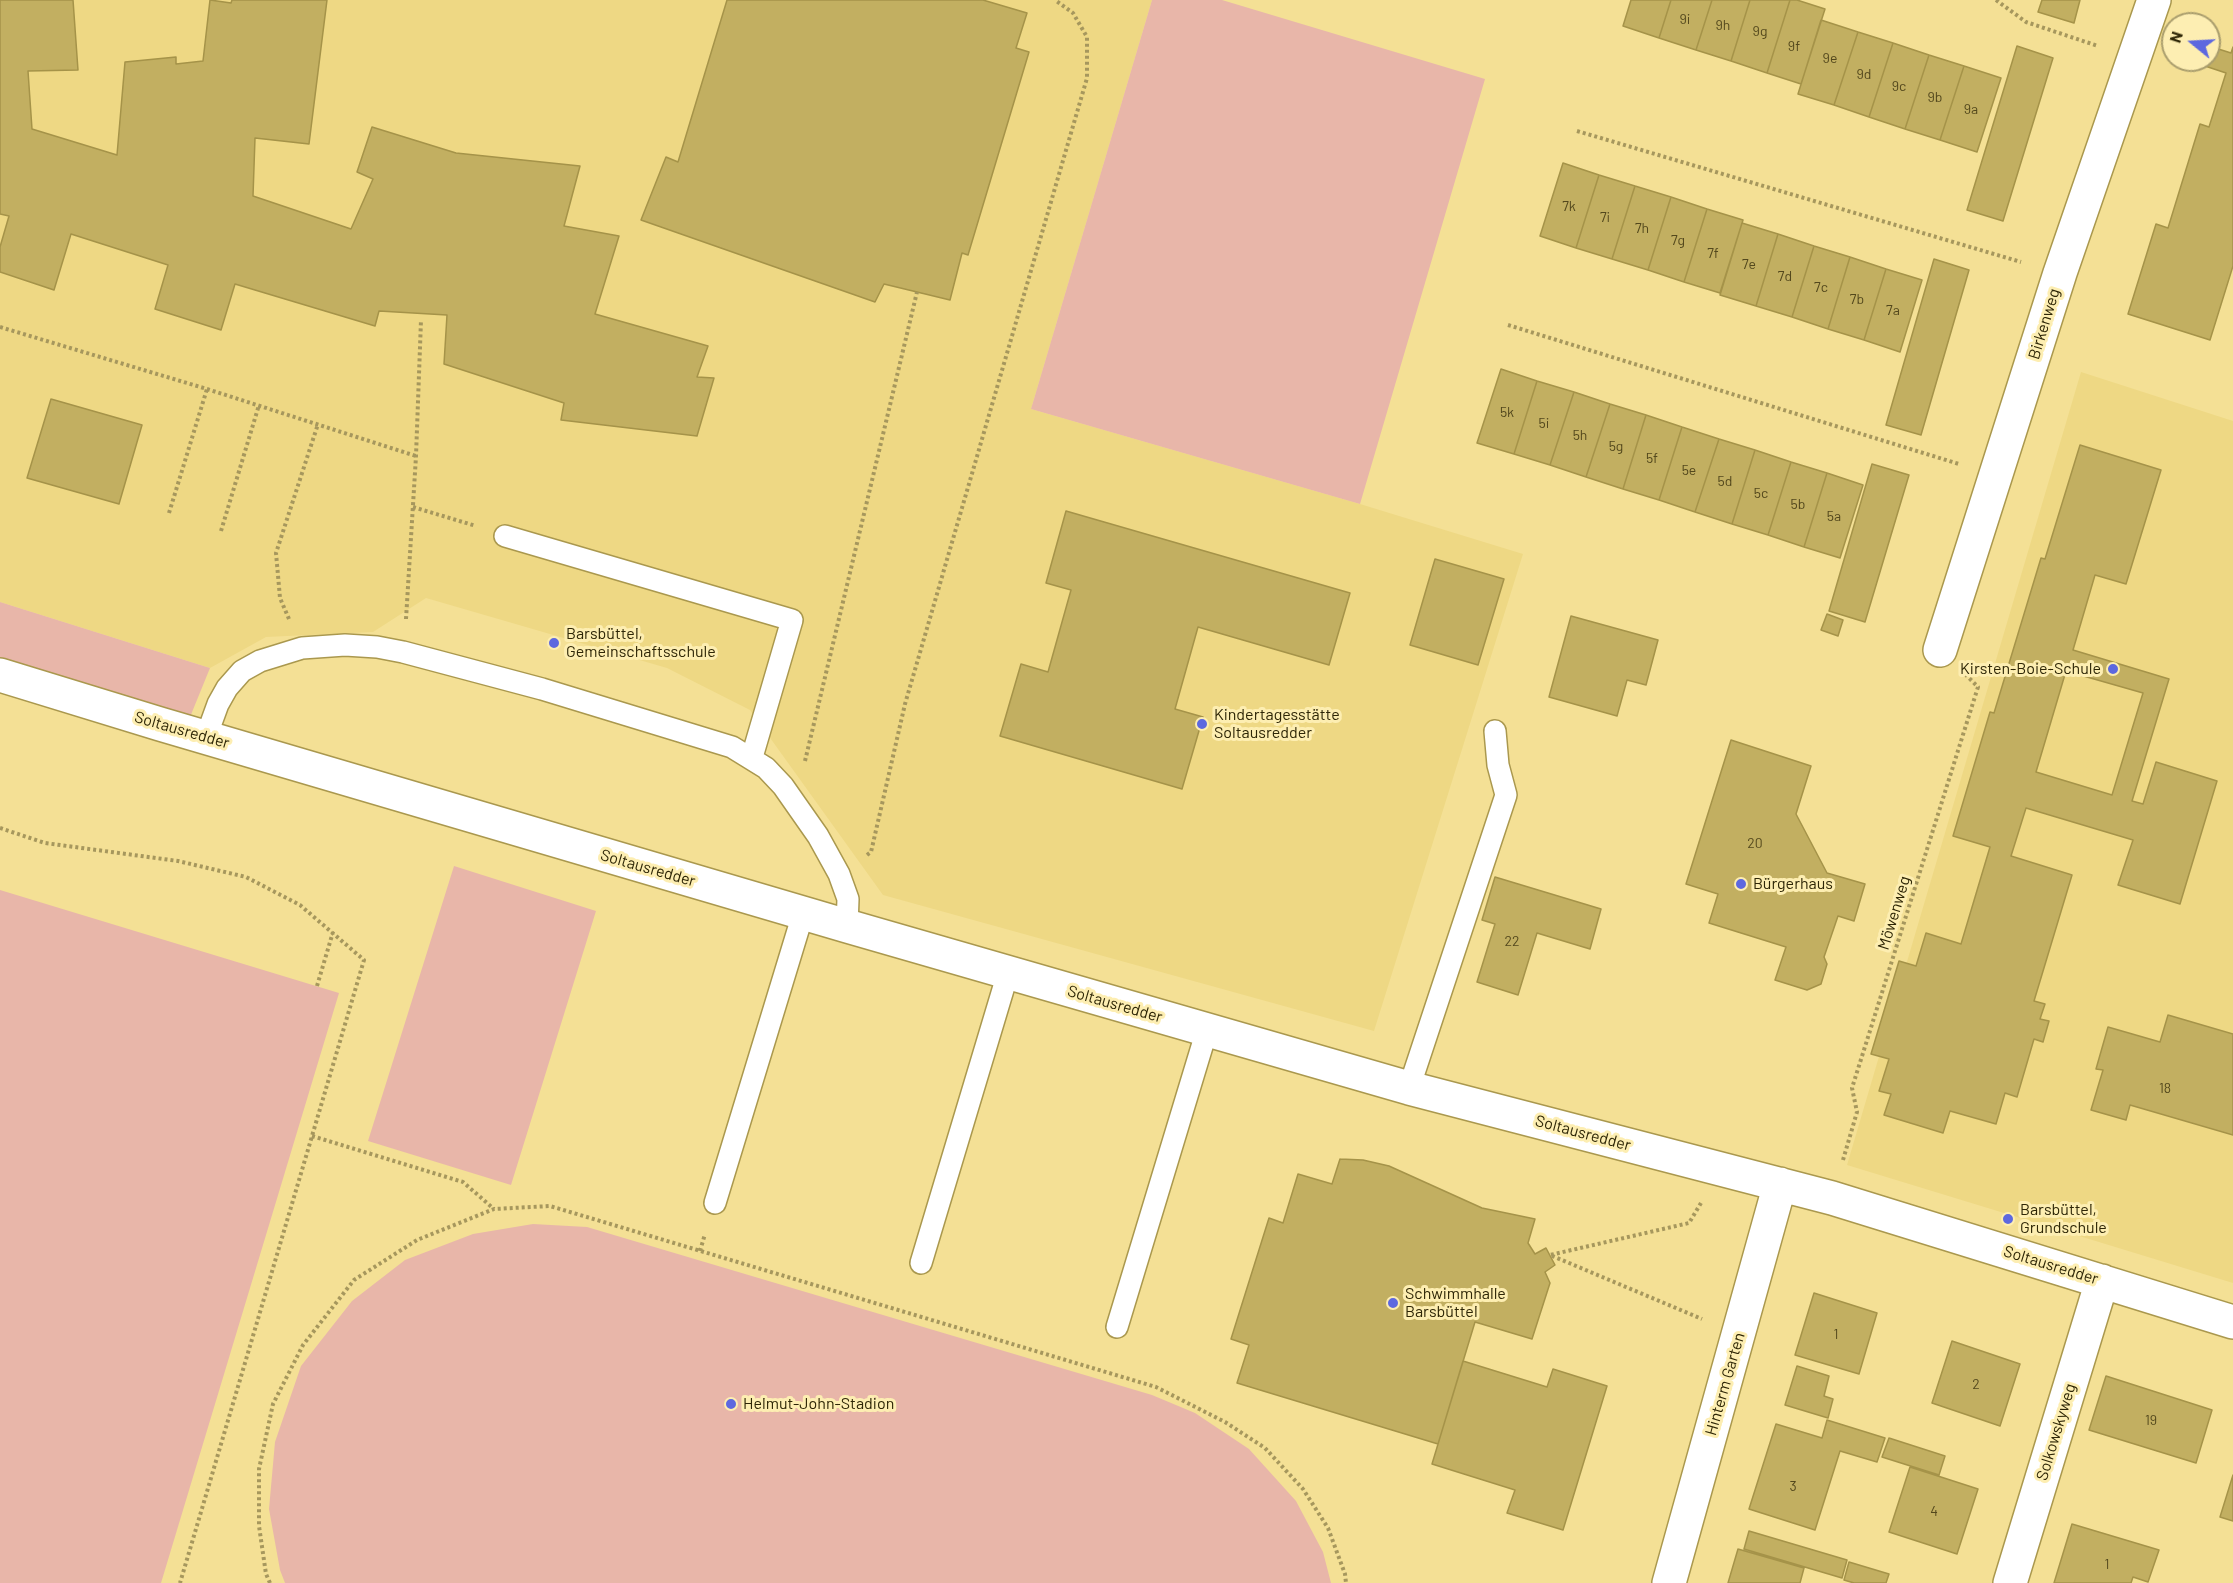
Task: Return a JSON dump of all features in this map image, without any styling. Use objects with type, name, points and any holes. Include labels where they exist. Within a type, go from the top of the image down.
[{"type":"street","name":"Birkenweg","points":[[1940,650],[2060,273],[2154,0]]},
{"type":"street","name":"Soltausredder","points":[[0,675],[847,927],[1409,1088],[1832,1198],[2233,1322]]},
{"type":"street","name":"Hinterm Garten","points":[[1669,1583],[1780,1184]]},
{"type":"street","name":"Solkowskyweg","points":[[2010,1583],[2102,1281]]},
{"type":"lane","points":[[505,536],[792,620],[752,758]]},
{"type":"lane","points":[[207,737],[218,704],[227,688],[242,671],[260,661],[302,648],[345,645],[377,647],[542,689],[732,747],[766,768],[783,786],[818,836],[839,874],[848,898],[847,927]]},
{"type":"lane","points":[[1409,1088],[1506,795],[1498,765],[1495,731]]},
{"type":"lane","points":[[715,1203],[803,914]]},
{"type":"lane","points":[[921,1263],[1008,973]]},
{"type":"lane","points":[[1117,1327],[1207,1030]]},
{"type":"path","points":[[839,874],[871,852],[905,704],[1087,78],[1087,37],[1073,13],[1055,0]]},
{"type":"path","points":[[1996,0],[2026,22],[2133,58]]},
{"type":"path","points":[[1577,130],[2060,273]]},
{"type":"path","points":[[783,786],[803,767],[916,292]]},
{"type":"path","points":[[403,652],[416,456],[421,320]]},
{"type":"path","points":[[1508,326],[1997,476]]},
{"type":"path","points":[[0,327],[259,405],[416,456]]},
{"type":"path","points":[[169,513],[207,389]]},
{"type":"path","points":[[221,531],[259,405]]},
{"type":"path","points":[[302,648],[280,598],[276,554],[318,424]]},
{"type":"path","points":[[413,507],[505,536]]},
{"type":"path","name":"Möwenweg","points":[[1832,1198],[1857,1112],[1852,1088],[1978,687],[1940,650]]},
{"type":"path","points":[[0,828],[45,843],[178,861],[246,877],[300,905],[364,960],[180,1583]]},
{"type":"path","points":[[317,986],[333,932]]},
{"type":"path","points":[[312,1136],[463,1182],[494,1209]]},
{"type":"path","points":[[1720,1168],[1689,1223],[1550,1255],[1738,1334]]},
{"type":"path","points":[[270,1583],[266,1574],[259,1526],[259,1469],[273,1404],[303,1345],[354,1280],[417,1240],[494,1209],[550,1206],[1156,1387],[1225,1422],[1265,1448],[1303,1489],[1328,1528],[1345,1574],[1346,1583]]},
{"type":"shaded area","points":[[0,0],[1152,0],[1031,409],[1360,504],[1523,554],[1374,1031],[883,895],[750,710],[667,668],[426,598],[373,632],[266,637],[210,668],[0,602]]},
{"type":"shaded area","points":[[1152,0],[1222,0],[1485,79],[1360,504],[1031,409]]},
{"type":"shaded area","name":"Kirsten-Boie-Schule","points":[[2081,372],[2233,421],[2233,1283],[1847,1165]]},
{"type":"shaded area","points":[[0,602],[210,668],[188,722],[0,663]]},
{"type":"shaded area","points":[[454,866],[596,911],[511,1185],[368,1141]]},
{"type":"shaded area","points":[[0,890],[339,993],[161,1583],[0,1583]]},
{"type":"shaded area","name":"Helmut-John-Stadion","points":[[533,1224],[587,1227],[1152,1395],[1195,1413],[1249,1449],[1296,1501],[1323,1552],[1331,1583],[285,1583],[280,1570],[269,1509],[275,1442],[301,1366],[352,1301],[405,1260],[473,1234]]},
{"type":"building","points":[[0,0],[73,0],[78,70],[28,71],[32,129],[117,155],[125,62],[176,57],[176,64],[203,61],[210,0],[231,3],[232,0],[327,0],[309,144],[255,138],[253,196],[351,229],[373,179],[357,172],[372,127],[456,153],[580,166],[564,226],[619,236],[595,314],[708,346],[697,377],[714,378],[697,436],[561,420],[564,403],[444,364],[447,315],[379,311],[375,326],[235,284],[221,330],[155,309],[168,265],[71,234],[54,290],[0,272],[0,247],[9,216],[0,214]]},
{"type":"building","points":[[727,0],[983,0],[1027,13],[1016,48],[1029,52],[968,255],[962,253],[950,300],[884,284],[875,302],[641,220],[666,157],[678,162]]},
{"type":"building","points":[[1631,0],[1671,0],[1659,38],[1623,26]]},
{"type":"building","points":[[1671,0],[1712,0],[1696,50],[1659,38]]},
{"type":"building","points":[[1712,0],[1750,0],[1731,61],[1696,50]]},
{"type":"building","points":[[1750,0],[1790,0],[1767,73],[1731,61]]},
{"type":"building","points":[[1790,0],[1825,9],[1801,84],[1767,73]]},
{"type":"building","points":[[2042,0],[2080,0],[2074,23],[2038,12]]},
{"type":"building","points":[[1821,20],[1858,32],[1834,105],[1798,94]]},
{"type":"building","points":[[1858,32],[1893,43],[1869,117],[1834,105]]},
{"type":"building","points":[[1893,43],[1929,55],[1905,129],[1869,117]]},
{"type":"building","points":[[2017,46],[2053,58],[2003,221],[1967,210]]},
{"type":"building","points":[[2233,47],[2233,266],[2210,340],[2128,314],[2156,224],[2168,228],[2200,124],[2209,127],[2226,73],[2221,71],[2221,50],[2231,53]]},
{"type":"building","points":[[1929,55],[1964,66],[1940,140],[1905,129]]},
{"type":"building","points":[[1964,66],[2001,78],[1977,152],[1940,140]]},
{"type":"building","points":[[1563,163],[1599,175],[1576,248],[1540,236]]},
{"type":"building","points":[[1599,175],[1635,186],[1612,259],[1576,248]]},
{"type":"building","points":[[1635,186],[1671,197],[1648,270],[1612,259]]},
{"type":"building","points":[[1671,197],[1707,209],[1684,282],[1648,270]]},
{"type":"building","points":[[1707,209],[1743,220],[1720,293],[1684,282]]},
{"type":"building","points":[[1742,223],[1778,234],[1756,306],[1720,295]]},
{"type":"building","points":[[1778,234],[1814,246],[1792,317],[1756,306]]},
{"type":"building","points":[[1814,246],[1850,257],[1828,329],[1792,317]]},
{"type":"building","points":[[1850,257],[1886,269],[1864,340],[1828,329]]},
{"type":"building","points":[[1934,259],[1969,270],[1921,435],[1886,425]]},
{"type":"building","points":[[1886,269],[1922,280],[1900,352],[1864,340]]},
{"type":"building","points":[[1501,369],[1537,381],[1514,454],[1477,443]]},
{"type":"building","points":[[1537,381],[1574,392],[1550,465],[1514,454]]},
{"type":"building","points":[[1574,392],[1610,404],[1586,477],[1550,465]]},
{"type":"building","points":[[51,399],[142,425],[119,504],[27,478]]},
{"type":"building","points":[[1610,404],[1646,415],[1623,489],[1586,477]]},
{"type":"building","points":[[1646,415],[1682,427],[1659,500],[1623,489]]},
{"type":"building","points":[[1682,427],[1719,439],[1695,512],[1659,500]]},
{"type":"building","points":[[1719,439],[1755,450],[1732,524],[1695,512]]},
{"type":"building","points":[[2080,445],[2161,470],[2126,584],[2095,575],[2073,650],[2169,679],[2132,801],[2143,804],[2156,762],[2217,781],[2180,904],[2118,885],[2133,840],[2026,808],[2011,856],[2072,875],[2034,1001],[2045,1004],[2040,1019],[2049,1021],[2043,1042],[2034,1039],[2017,1097],[2005,1093],[1996,1124],[1950,1111],[1943,1133],[1884,1115],[1891,1094],[1879,1091],[1889,1059],[1871,1054],[1899,961],[1916,966],[1926,933],[1961,944],[1990,847],[1953,836],[1990,712],[1994,713],[2041,558],[2045,559]],"holes":[[[2066,671],[2143,693],[2112,795],[2036,772]]]},
{"type":"building","points":[[1755,450],[1791,462],[1768,535],[1732,524]]},
{"type":"building","points":[[1791,462],[1827,473],[1804,547],[1768,535]]},
{"type":"building","points":[[1872,464],[1909,475],[1865,622],[1829,611]]},
{"type":"building","points":[[1827,473],[1863,485],[1840,558],[1804,547]]},
{"type":"building","points":[[1066,511],[1350,593],[1329,665],[1198,627],[1175,709],[1203,717],[1182,789],[1000,736],[1021,664],[1048,672],[1071,590],[1046,583]]},
{"type":"building","points":[[1435,559],[1504,579],[1478,665],[1410,645]]},
{"type":"building","points":[[1827,614],[1843,620],[1838,636],[1821,630]]},
{"type":"building","points":[[1571,616],[1658,640],[1646,685],[1627,680],[1617,716],[1549,697]]},
{"type":"building","points":[[1731,740],[1811,766],[1796,814],[1827,873],[1865,884],[1854,921],[1838,916],[1824,957],[1827,964],[1821,984],[1807,990],[1775,980],[1786,947],[1709,923],[1718,894],[1686,884]]},
{"type":"building","points":[[1495,877],[1601,909],[1590,949],[1537,933],[1518,995],[1477,982],[1495,924],[1482,920]]},
{"type":"building","points":[[2168,1015],[2233,1034],[2233,1135],[2130,1105],[2126,1120],[2091,1110],[2103,1070],[2096,1069],[2108,1027],[2160,1042]]},
{"type":"building","name":"Schwimmhalle Barsbüttel","points":[[1340,1159],[1363,1160],[1389,1166],[1482,1208],[1535,1219],[1528,1243],[1535,1254],[1546,1248],[1555,1265],[1545,1272],[1550,1283],[1532,1339],[1475,1322],[1438,1444],[1237,1383],[1249,1345],[1231,1339],[1269,1218],[1283,1223],[1298,1174],[1332,1184]]},
{"type":"building","points":[[1814,1293],[1877,1313],[1859,1374],[1795,1355]]},
{"type":"building","points":[[1952,1341],[2020,1364],[2000,1426],[1932,1403]]},
{"type":"building","points":[[1463,1361],[1547,1387],[1553,1369],[1607,1386],[1563,1530],[1507,1513],[1515,1490],[1432,1464]]},
{"type":"building","points":[[1797,1366],[1829,1376],[1824,1396],[1833,1399],[1828,1418],[1785,1405]]},
{"type":"building","points":[[2106,1376],[2212,1410],[2196,1463],[2089,1430]]},
{"type":"building","points":[[1827,1420],[1885,1438],[1877,1462],[1840,1451],[1815,1530],[1749,1509],[1776,1424],[1822,1438]]},
{"type":"building","points":[[1889,1438],[1945,1456],[1939,1475],[1882,1457]]},
{"type":"building","points":[[1910,1467],[1978,1489],[1957,1554],[1889,1532]]},
{"type":"building","points":[[2233,1475],[2233,1521],[2220,1517]]},
{"type":"building","points":[[2072,1524],[2159,1550],[2148,1582],[2133,1577],[2131,1583],[2054,1583]]},
{"type":"building","points":[[1749,1531],[1847,1560],[1842,1578],[1744,1549]]},
{"type":"building","points":[[1738,1549],[1804,1568],[1800,1583],[1728,1583]]},
{"type":"building","points":[[1849,1562],[1889,1574],[1886,1583],[1854,1583],[1844,1580]]},
{"type":"place","name":"Barsbüttel, Gemeinschaftsschule","points":[[554,643]]},
{"type":"place","name":"Kirsten-Boie-Schule","points":[[2113,669]]},
{"type":"place","name":"Kindertagesstätte Soltausredder","points":[[1202,724]]},
{"type":"place","name":"Bürgerhaus","points":[[1741,884]]},
{"type":"place","name":"Barsbüttel, Grundschule","points":[[2008,1219]]},
{"type":"place","name":"Schwimmhalle Barsbüttel","points":[[1393,1303]]},
{"type":"place","name":"Helmut-John-Stadion","points":[[731,1404]]}]
